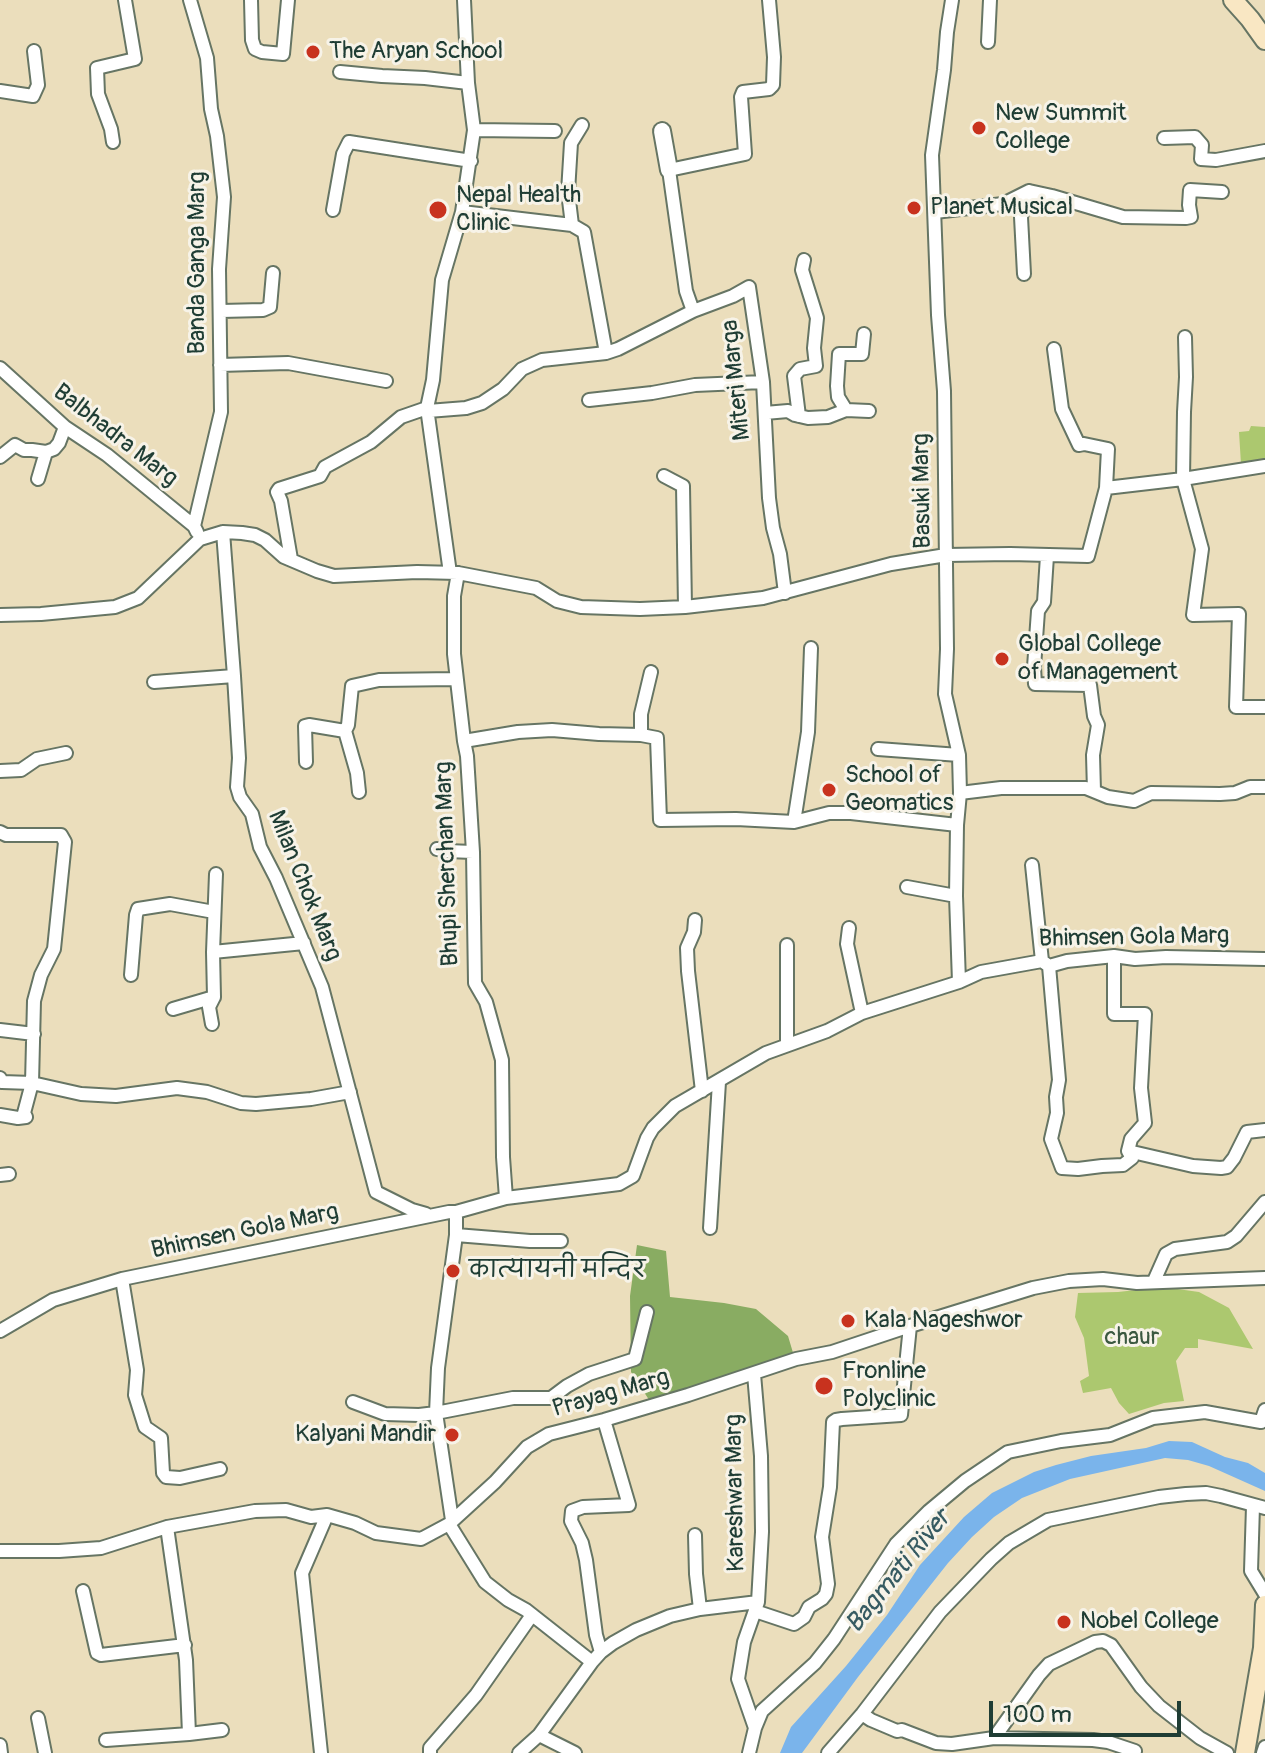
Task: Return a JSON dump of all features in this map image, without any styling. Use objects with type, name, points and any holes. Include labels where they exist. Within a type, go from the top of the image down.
[{"type":"main road","points":[[1233,0],[1265,40]]},
{"type":"main road","points":[[1245,1753],[1263,1648],[1265,1605]]},
{"type":"street","points":[[113,142],[98,94],[97,68],[135,59],[125,0]]},
{"type":"street","name":"Banda Ganga Marg","points":[[190,0],[207,58],[224,197],[219,269],[221,412],[194,526]]},
{"type":"street","points":[[251,0],[255,49],[283,54],[288,0]]},
{"type":"street","name":"Bhupi Sherchan Marg","points":[[464,0],[474,130],[462,212],[442,280],[433,380],[427,410],[454,573],[456,679],[467,756],[473,852],[475,983],[486,1002],[502,1060],[506,1198]]},
{"type":"street","points":[[661,127],[669,170],[745,154],[743,92],[769,89],[773,85],[769,0]]},
{"type":"street","name":"Basuki Marg","points":[[952,0],[932,155],[944,391],[945,694],[959,755],[956,896],[959,982]]},
{"type":"street","points":[[988,42],[990,0]]},
{"type":"street","points":[[0,91],[33,96],[38,85],[34,51]]},
{"type":"street","points":[[340,72],[468,83]]},
{"type":"street","points":[[572,225],[568,192],[571,143],[582,125]]},
{"type":"street","points":[[474,130],[555,131]]},
{"type":"street","points":[[1164,138],[1195,137],[1202,145],[1201,159],[1216,160],[1265,151]]},
{"type":"street","points":[[333,210],[343,154],[349,142],[471,161]]},
{"type":"street","name":"Miteri Marga","points":[[669,170],[686,291],[693,311],[749,287],[763,382],[769,498],[785,593]]},
{"type":"street","points":[[935,212],[1003,204],[1029,191],[1123,217],[1186,218],[1191,217],[1190,190],[1222,192]]},
{"type":"street","points":[[1024,274],[1021,217],[1029,191]]},
{"type":"street","points":[[462,212],[572,225],[584,232],[606,353]]},
{"type":"street","points":[[799,416],[794,376],[800,369],[816,366],[817,318],[802,270],[804,260]]},
{"type":"street","points":[[221,311],[263,310],[270,307],[273,273]]},
{"type":"street","points":[[291,559],[277,492],[279,489],[320,476],[325,467],[371,442],[401,417],[427,410],[466,408],[482,403],[503,389],[522,369],[542,360],[606,353],[693,311]]},
{"type":"street","points":[[846,410],[838,397],[839,354],[862,354],[864,334]]},
{"type":"street","points":[[1185,337],[1183,479],[1202,549],[1193,615],[1239,614],[1236,707],[1265,707]]},
{"type":"street","points":[[0,615],[115,607],[138,598],[200,539],[223,532],[255,535],[284,557],[334,576],[454,573],[536,588],[557,601],[581,607],[640,609],[763,598],[891,564],[946,555],[1088,556],[1106,488],[1108,449],[1079,445],[1062,409],[1054,349]]},
{"type":"street","points":[[220,365],[288,363],[386,381]]},
{"type":"street","name":"Balbhadra Marg","points":[[0,368],[65,427],[107,455],[194,526],[200,539]]},
{"type":"street","points":[[589,400],[695,385],[763,382]]},
{"type":"street","points":[[765,413],[788,411],[808,418],[828,417],[846,410],[869,411]]},
{"type":"street","points":[[0,457],[15,445],[24,450],[46,452],[54,449],[65,427]]},
{"type":"street","points":[[38,479],[46,452]]},
{"type":"street","points":[[1106,488],[1265,466]]},
{"type":"street","points":[[664,476],[683,486],[685,607]]},
{"type":"street","name":"Milan Chok Marg","points":[[223,532],[240,797],[252,814],[260,847],[322,987],[376,1192],[431,1216]]},
{"type":"street","points":[[1047,556],[1044,602],[1038,611],[1035,684],[1090,685],[1098,725],[1093,755],[1094,791]]},
{"type":"street","points":[[794,822],[808,732],[811,648]]},
{"type":"street","points":[[641,735],[641,714],[651,672]]},
{"type":"street","points":[[154,682],[234,676]]},
{"type":"street","points":[[359,792],[345,731],[348,725],[347,688],[379,680],[456,679]]},
{"type":"street","points":[[306,762],[305,726],[345,731]]},
{"type":"street","points":[[464,741],[552,730],[657,738],[660,820],[794,822],[829,813],[851,813],[957,825]]},
{"type":"street","points":[[878,749],[959,755]]},
{"type":"street","points":[[0,771],[21,770],[37,759],[66,753]]},
{"type":"street","points":[[960,793],[1001,788],[1067,787],[1086,788],[1108,797],[1134,801],[1151,793],[1220,794],[1265,787]]},
{"type":"street","points":[[0,835],[61,835],[65,842],[54,949],[41,975],[34,1001],[32,1083],[24,1113],[26,1117],[0,1115]]},
{"type":"street","points":[[437,849],[473,852]]},
{"type":"street","points":[[1032,865],[1059,1080],[1057,1113],[1051,1139],[1062,1168],[1123,1165],[1132,1158],[1128,1151],[1131,1139],[1145,1123],[1141,1088],[1145,1014],[1114,1014],[1114,956]]},
{"type":"street","points":[[212,1024],[209,1007],[214,997],[216,874]]},
{"type":"street","points":[[907,887],[956,896]]},
{"type":"street","points":[[131,975],[138,909],[170,904],[214,912]]},
{"type":"street","points":[[695,920],[687,948],[702,1091]]},
{"type":"street","points":[[849,928],[847,944],[862,1013]]},
{"type":"street","points":[[213,952],[304,943]]},
{"type":"street","points":[[787,945],[787,1045]]},
{"type":"street","name":"Bhimsen Gola Marg","points":[[0,1331],[53,1300],[122,1279],[456,1212],[506,1198],[628,1181],[638,1167],[653,1128],[675,1106],[766,1053],[827,1031],[862,1013],[981,972],[1114,956],[1135,959],[1265,959]]},
{"type":"street","points":[[173,1009],[214,997]]},
{"type":"street","points":[[0,1030],[34,1034]]},
{"type":"street","points":[[0,1078],[2,1082],[32,1083],[81,1094],[116,1096],[177,1088],[256,1104],[350,1092]]},
{"type":"street","points":[[710,1228],[719,1082]]},
{"type":"street","points":[[1128,1151],[1193,1166],[1221,1168],[1227,1167],[1234,1158],[1247,1132],[1265,1130]]},
{"type":"street","points":[[1154,1281],[1166,1254],[1175,1249],[1227,1242],[1265,1202]]},
{"type":"street","points":[[456,1212],[436,1409],[450,1522],[485,1582],[596,1657]]},
{"type":"street","points":[[456,1235],[561,1241]]},
{"type":"street","name":"Prayag Marg","points":[[0,1551],[101,1548],[167,1527],[255,1511],[286,1510],[311,1517],[327,1515],[376,1533],[421,1539],[450,1522],[495,1482],[527,1447],[549,1434],[604,1420],[796,1359],[832,1352],[1033,1288],[1103,1279],[1137,1283],[1265,1278]]},
{"type":"street","points":[[122,1279],[137,1370],[135,1395],[145,1427],[161,1438],[163,1473],[166,1477],[180,1478],[220,1469]]},
{"type":"street","points":[[353,1402],[385,1414],[419,1415],[436,1409],[513,1398],[551,1398],[589,1374],[635,1359],[647,1312]]},
{"type":"street","points":[[755,1728],[738,1679],[744,1642],[756,1606],[794,1624],[826,1594],[828,1584],[822,1537],[830,1487],[833,1422],[901,1415],[910,1326]]},
{"type":"street","name":"Kareshwar Marg","points":[[519,1753],[539,1735],[596,1657],[636,1630],[670,1616],[700,1609],[756,1606],[762,1532],[761,1456],[754,1374]]},
{"type":"street","points":[[749,1753],[762,1711],[815,1663],[896,1544],[965,1481],[1008,1452],[1110,1435],[1153,1418],[1205,1412],[1261,1422],[1265,1410]]},
{"type":"street","points":[[596,1657],[586,1560],[571,1521],[572,1511],[583,1507],[629,1505],[604,1420]]},
{"type":"street","points":[[828,1753],[940,1612],[1009,1543],[1048,1520],[1186,1494],[1206,1493],[1259,1507],[1251,1571],[1265,1594]]},
{"type":"street","points":[[321,1753],[302,1573],[327,1515]]},
{"type":"street","points":[[167,1527],[185,1645],[189,1734]]},
{"type":"street","points":[[695,1535],[700,1609]]},
{"type":"street","points":[[83,1591],[97,1653],[185,1645]]},
{"type":"street","points":[[430,1753],[430,1748],[476,1695],[532,1615]]},
{"type":"street","points":[[994,1738],[1049,1664],[1103,1641],[1111,1645],[1159,1706],[1200,1738],[1227,1753]]},
{"type":"street","points":[[862,1714],[897,1731],[902,1730],[936,1743],[994,1738],[1093,1740],[1135,1751]]},
{"type":"street","points":[[38,1718],[45,1753]]},
{"type":"street","points":[[106,1740],[222,1730]]},
{"type":"street","points":[[539,1735],[575,1753]]},
{"type":"street","points":[[0,1745],[1,1753]]},
{"type":"street","points":[[1263,1753],[1265,1747]]},
{"type":"green space","points":[[1251,426],[1265,427],[1265,465],[1241,464],[1239,432],[1249,431]]},
{"type":"green space","points":[[637,1245],[666,1251],[670,1297],[756,1309],[788,1336],[794,1356],[653,1406],[631,1372],[630,1296]]},
{"type":"green space","name":"chaur","points":[[1163,1287],[1199,1292],[1229,1308],[1253,1349],[1198,1339],[1198,1348],[1185,1348],[1176,1361],[1184,1401],[1164,1403],[1129,1414],[1111,1388],[1083,1393],[1080,1381],[1089,1376],[1084,1338],[1075,1317],[1078,1293]]},
{"type":"water","points":[[1169,1441],[1192,1442],[1225,1457],[1248,1463],[1265,1473],[1265,1491],[1209,1466],[1165,1458],[1070,1479],[1022,1498],[994,1517],[948,1563],[802,1753],[780,1753],[791,1727],[887,1615],[920,1565],[964,1517],[992,1493],[1034,1472],[1056,1465]]},
{"type":"place","name":"The Aryan School","points":[[313,52]]},
{"type":"place","name":"New Summit College","points":[[979,128]]},
{"type":"place","name":"Planet Musical","points":[[914,208]]},
{"type":"place","name":"Nepal Health Clinic","points":[[438,210]]},
{"type":"place","name":"Global College of Management","points":[[1002,659]]},
{"type":"place","name":"School of Geomatics","points":[[829,790]]},
{"type":"place","name":"कात्यायनी मन्दिर","points":[[453,1271]]},
{"type":"place","name":"Kala Nageshwor","points":[[848,1321]]},
{"type":"place","name":"Fronline Polyclinic","points":[[824,1386]]},
{"type":"place","name":"Kalyani Mandir","points":[[452,1435]]},
{"type":"place","name":"Nobel College","points":[[1064,1622]]},
{"type":"water label","name":"Bagmati River","points":[[899,1572]]}]
